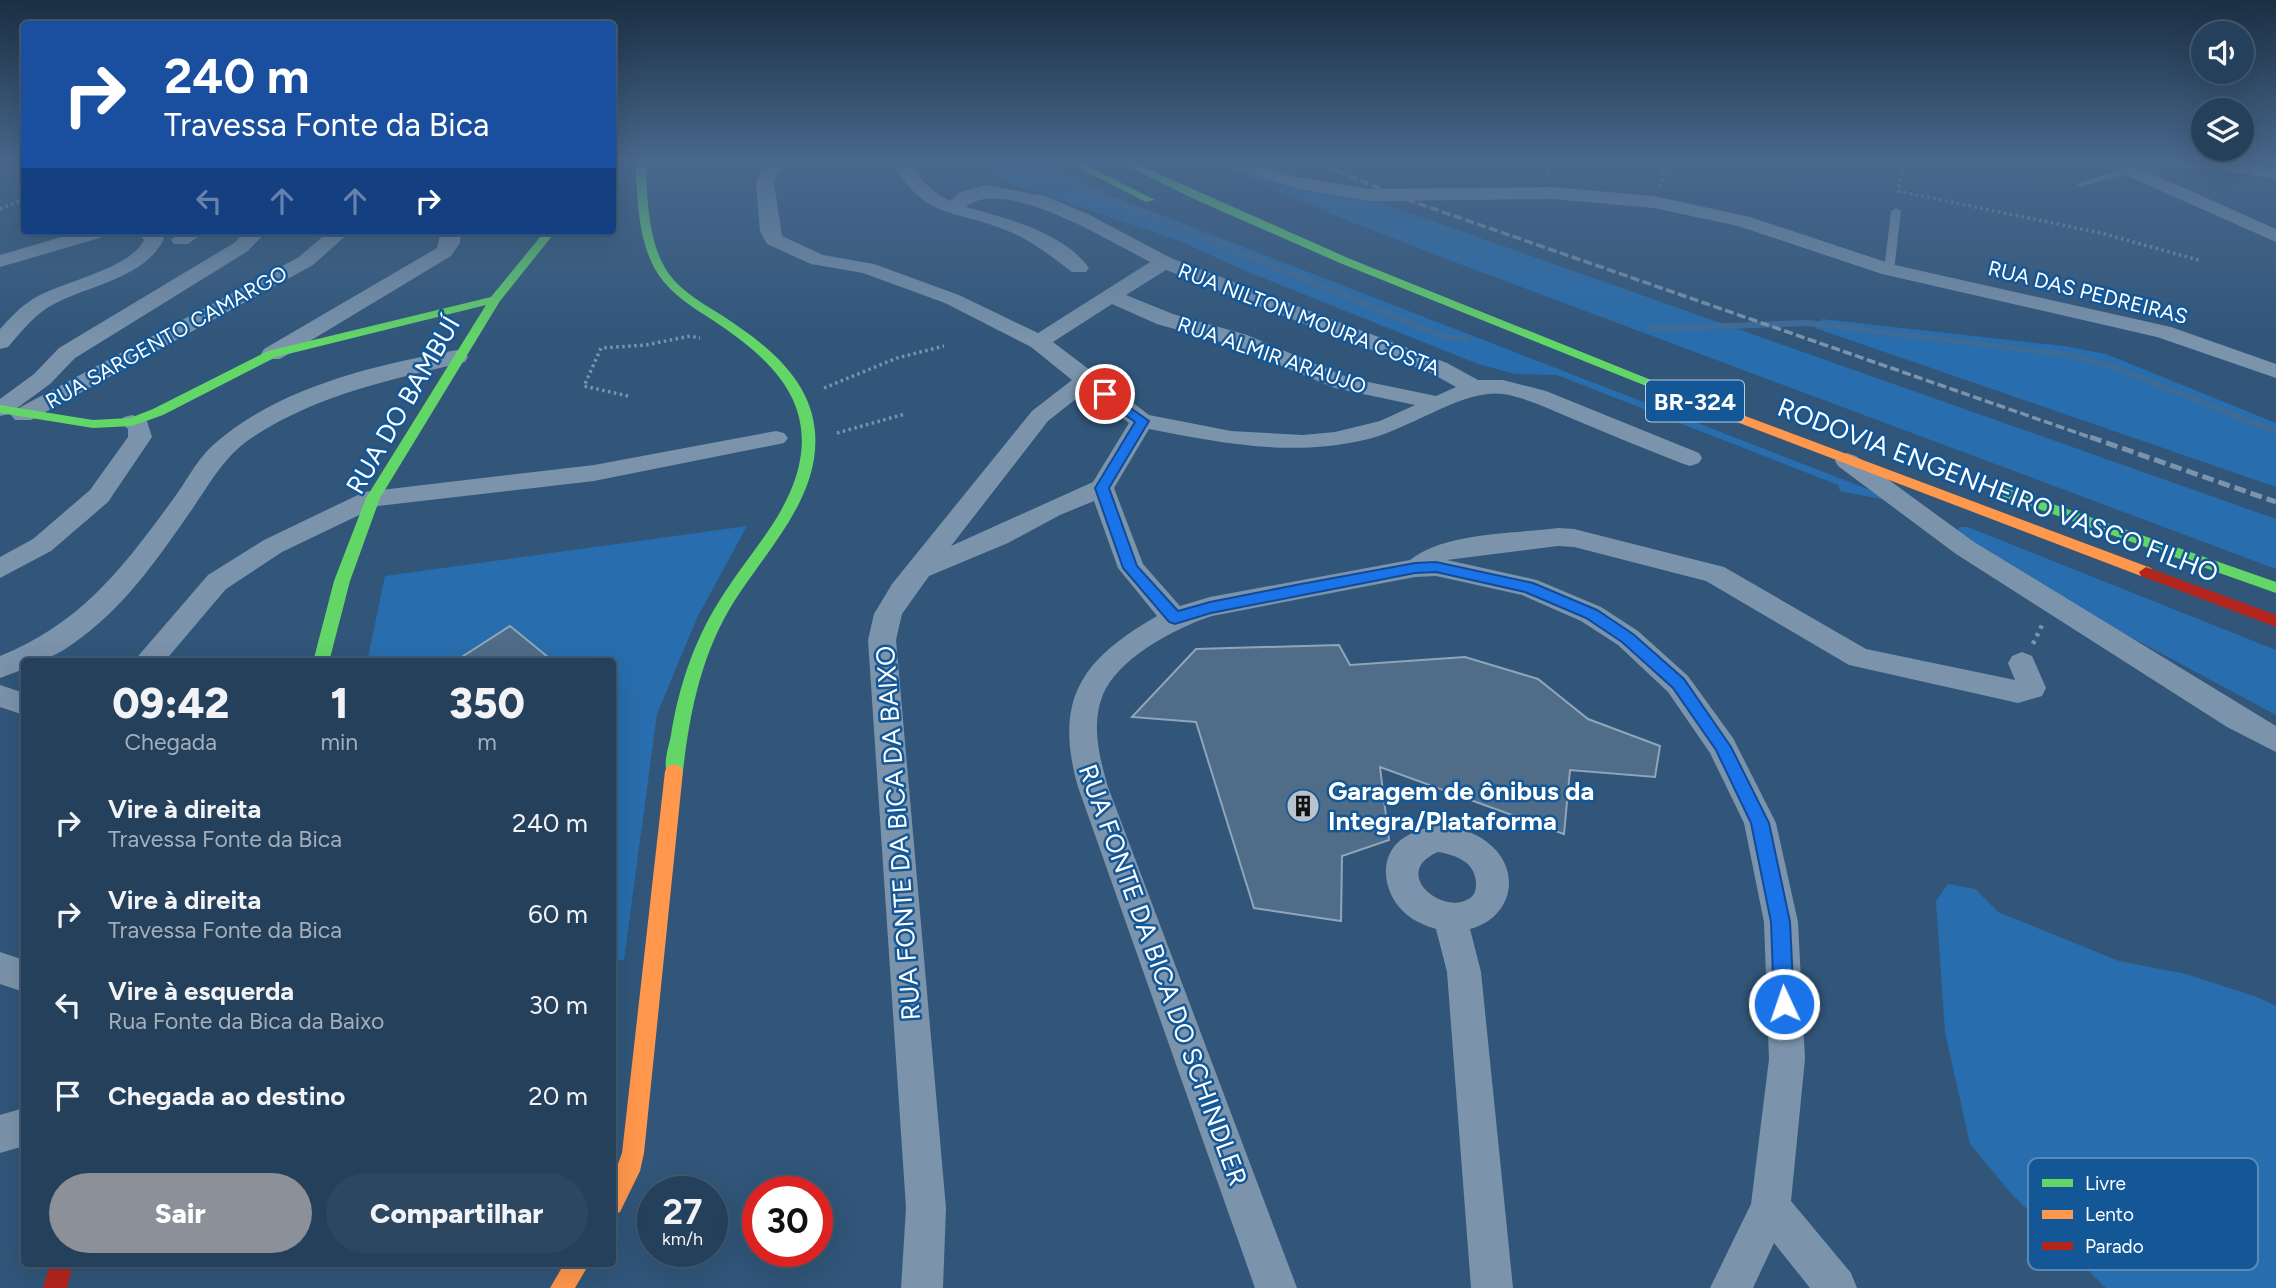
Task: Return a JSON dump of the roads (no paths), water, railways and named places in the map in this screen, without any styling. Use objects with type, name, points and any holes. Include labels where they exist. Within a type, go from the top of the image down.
[{"type":"main road","points":[[616,1196],[629,1171],[633,1153],[682,711],[696,665],[722,608],[801,487],[809,441],[807,419],[800,398],[784,368],[689,299],[662,272],[648,221]]},
{"type":"main road","name":"RODOVIA ENGENHEIRO VASCO FILHO","points":[[1252,221],[1321,253],[1847,461],[2276,621]]},
{"type":"main road","points":[[1230,229],[1321,253]]},
{"type":"main road","name":"RUA DO BAMBUÍ","points":[[322,658],[342,582],[373,498],[457,356],[495,299],[548,235]]},
{"type":"main road","points":[[1,409],[23,415],[93,424],[132,422],[158,412],[272,354],[495,299]]},
{"type":"main road","name":"RODOVIA ENGENHEIRO VASCO FILHO","points":[[1992,487],[2276,588]]},
{"type":"main road","points":[[55,1288],[61,1267]]},
{"type":"main road","points":[[562,1288],[575,1267]]},
{"type":"street","points":[[769,221],[774,240],[787,249],[818,260],[867,268],[952,299],[1039,342],[1142,421],[1231,438],[1303,442],[1365,433],[1388,426],[1474,387],[1503,387],[1538,396],[1690,458]]},
{"type":"street","points":[[999,221],[1030,233],[1079,268]]},
{"type":"street","name":"RUA NILTON MOURA COSTA","points":[[1084,221],[1164,262],[1439,368],[1474,387]]},
{"type":"street","name":"RUA DAS PEDREIRAS","points":[[1743,221],[1889,270],[2163,332],[2276,371]]},
{"type":"street","points":[[2243,221],[2276,236]]},
{"type":"street","points":[[0,261],[84,235]]},
{"type":"street","points":[[0,342],[39,303],[121,267],[148,251],[154,239],[150,235]]},
{"type":"street","points":[[1,409],[42,379],[67,353],[242,247],[253,235]]},
{"type":"street","name":"RUA SARGENTO CAMARGO","points":[[23,415],[306,261],[336,235]]},
{"type":"street","points":[[272,354],[444,252],[450,243],[451,235]]},
{"type":"street","points":[[1039,342],[1164,262]]},
{"type":"street","name":"RUA ALMIR ARAUJO","points":[[1110,296],[1165,319],[1239,340],[1343,383],[1437,403]]},
{"type":"street","points":[[23,658],[71,633],[97,612],[127,580],[219,454],[257,425],[282,411],[339,389],[457,356]]},
{"type":"street","name":"RUA FONTE DA BICA DA BAIXO","points":[[922,1288],[926,1208],[882,640],[888,614],[918,570],[1040,416],[1086,380]]},
{"type":"street","points":[[918,570],[999,537],[1051,509],[1102,488],[1142,421]]},
{"type":"street","points":[[0,569],[42,545],[99,496],[140,438],[138,426],[132,422]]},
{"type":"street","points":[[150,658],[217,582],[273,546],[373,498],[594,473],[776,438]]},
{"type":"street","points":[[1847,461],[1965,548],[2237,719],[2276,740]]},
{"type":"street","points":[[1102,488],[1131,568],[1175,618]]},
{"type":"street","points":[[1415,568],[1440,553],[1453,550],[1558,537],[1574,538],[1715,574],[1860,658],[2018,692],[2032,688],[2022,663]]},
{"type":"street","name":"RUA FONTE DA BICA DO SCHINDLER","points":[[1276,1288],[1093,787],[1083,754],[1083,723],[1088,696],[1103,672],[1135,642],[1175,618],[1210,607],[1415,568],[1447,568],[1528,587],[1591,614],[1628,638],[1678,684],[1722,747],[1760,823],[1781,922],[1787,1059],[1770,1207],[1731,1288]]},
{"type":"street","points":[[0,667],[21,659]]},
{"type":"street","points":[[0,696],[21,703]]},
{"type":"street","points":[[1450,918],[1464,972],[1492,1288]]},
{"type":"street","points":[[0,1134],[21,1128]]},
{"type":"street","points":[[1770,1207],[1836,1288]]},
{"type":"lane","points":[[1889,270],[1895,221]]},
{"type":"waterway","points":[[1164,221],[1445,337],[1467,339]]},
{"type":"waterway","points":[[1650,329],[1807,323],[2069,355],[2114,367],[2276,432]]},
{"type":"railway","points":[[1469,221],[2095,439]]},
{"type":"railway","points":[[2090,437],[2276,502]]},
{"type":"place","name":"Garagem de ônibus da Integra/Plataforma","points":[[1303,806]]}]
